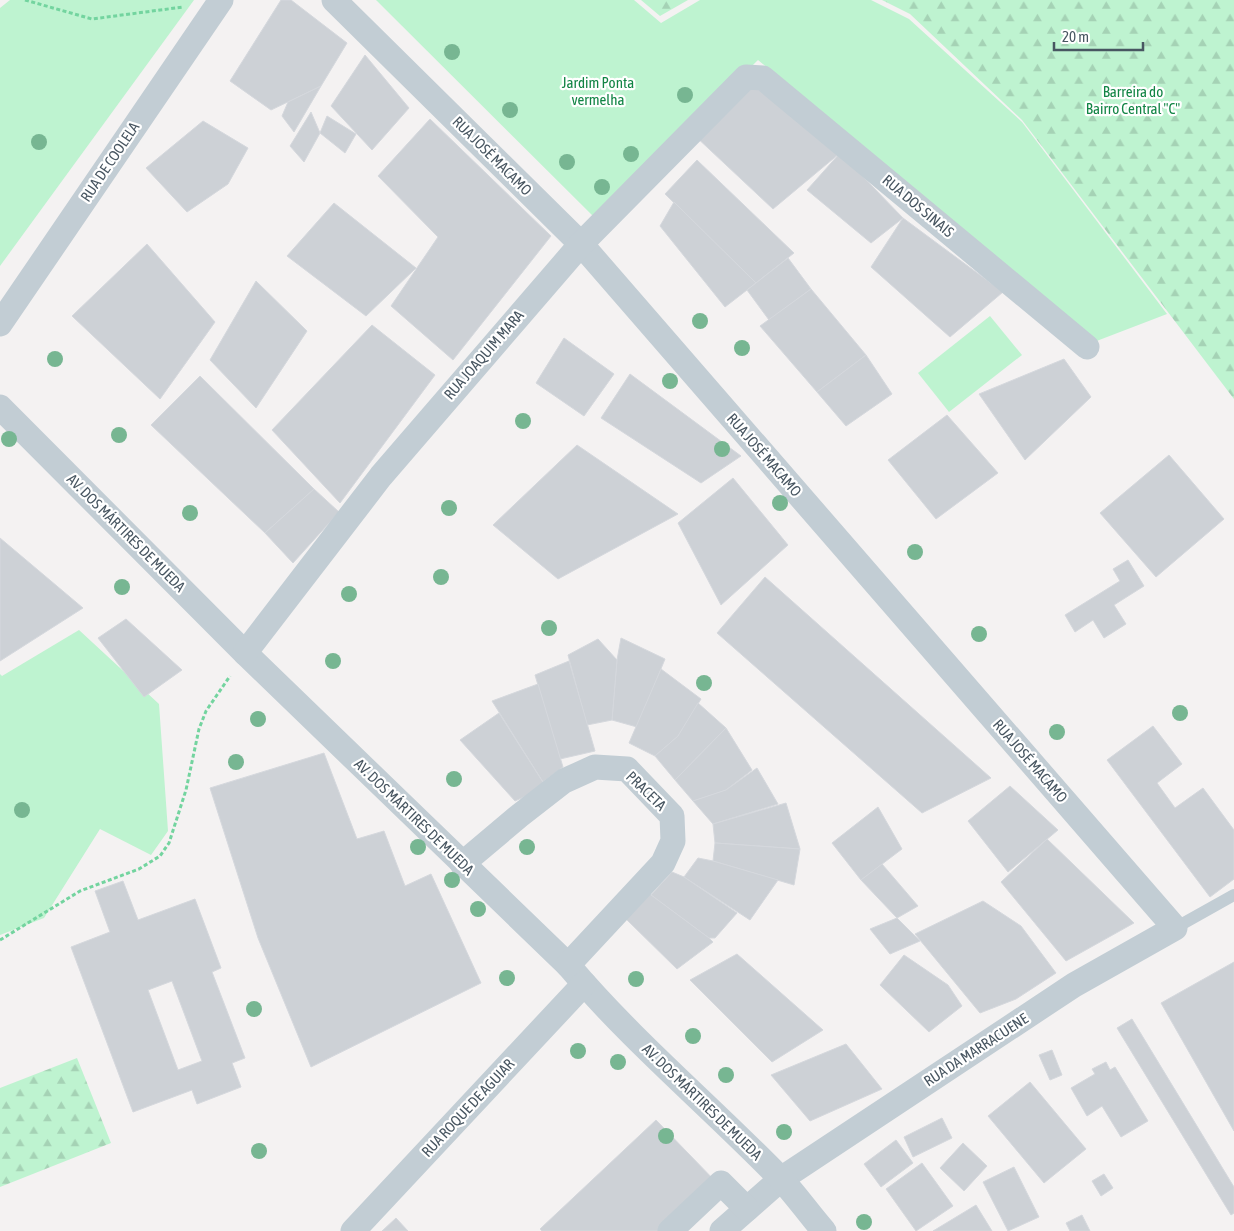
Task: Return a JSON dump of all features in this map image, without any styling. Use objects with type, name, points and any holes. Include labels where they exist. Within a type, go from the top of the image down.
[{"type":"street","name":"RUA DE COOLELA","points":[[0,324],[221,0]]},
{"type":"street","name":"RUA JOSÉ MACAMO","points":[[334,0],[581,244],[1175,928]]},
{"type":"street","name":"RUA JOAQUIM MARA","points":[[245,653],[381,476],[581,244],[746,77]]},
{"type":"street","name":"RUA DOS SINAIS","points":[[746,77],[763,78],[1087,347]]},
{"type":"street","name":"AV. DOS MÁRTIRES DE MUEDA","points":[[0,407],[245,653],[568,965],[667,1070],[781,1179],[824,1231]]},
{"type":"street","name":"PRACETA","points":[[462,864],[564,781],[595,768],[627,769],[672,816],[673,840],[663,863],[568,965]]},
{"type":"street","name":"RUA DA MARRACUENE","points":[[722,1231],[781,1179],[1074,985],[1175,928]]},
{"type":"street","name":"RUA ROQUE DE AGUIAR","points":[[353,1231],[584,984]]},
{"type":"street","points":[[670,1231],[722,1182],[747,1209]]},
{"type":"lane","points":[[1175,928],[1234,895]]},
{"type":"path","points":[[25,0],[92,20],[221,0]]},
{"type":"path","points":[[0,940],[80,891],[139,869],[160,856],[169,843],[186,790],[199,729],[206,711],[245,653]]},
{"type":"green space","points":[[10,0],[194,0],[0,266],[0,8]]},
{"type":"green space","name":"Jardim Ponta vermelha","points":[[376,0],[634,0],[661,23],[700,0],[871,0],[909,19],[1022,122],[1167,314],[1094,342],[758,60],[597,220]]},
{"type":"green space","points":[[641,0],[688,0],[660,16]]},
{"type":"green space","name":"Barreira do Bairro Central \"C\"","points":[[882,0],[1234,0],[1234,399],[1022,120],[910,14]]},
{"type":"green space","points":[[990,316],[1022,355],[949,412],[918,373]]},
{"type":"green space","points":[[79,630],[159,704],[168,831],[151,855],[100,829],[44,918],[0,935],[0,674],[2,676]]},
{"type":"green space","points":[[77,1058],[111,1143],[0,1187],[0,1088]]},
{"type":"building","points":[[281,0],[291,0],[347,43],[321,86],[271,110],[230,81]]},
{"type":"building","points":[[365,55],[409,108],[372,150],[331,106]]},
{"type":"building","points":[[750,79],[840,153],[773,209],[693,134]]},
{"type":"building","points":[[321,86],[294,132],[282,116],[288,102]]},
{"type":"building","points":[[311,112],[320,133],[304,162],[290,146]]},
{"type":"building","points":[[327,116],[356,134],[345,153],[320,133]]},
{"type":"building","points":[[430,119],[551,236],[453,360],[391,306],[438,237],[378,176]]},
{"type":"building","points":[[203,121],[248,148],[228,184],[187,212],[146,168]]},
{"type":"building","points":[[840,153],[903,218],[871,243],[807,190]]},
{"type":"building","points":[[697,160],[794,253],[756,283],[665,194]]},
{"type":"building","points":[[674,202],[756,283],[725,307],[660,226]]},
{"type":"building","points":[[334,203],[416,268],[366,316],[287,256]]},
{"type":"building","points":[[903,218],[1003,292],[950,337],[871,267]]},
{"type":"building","points":[[147,244],[215,322],[160,399],[72,316]]},
{"type":"building","points":[[788,258],[811,289],[769,320],[747,290]]},
{"type":"building","points":[[256,281],[307,331],[256,408],[210,360]]},
{"type":"building","points":[[811,289],[866,355],[817,392],[760,326]]},
{"type":"building","points":[[372,325],[435,375],[340,503],[272,430]]},
{"type":"building","points":[[564,338],[614,374],[584,416],[536,383]]},
{"type":"building","points":[[866,355],[892,394],[846,426],[817,392]]},
{"type":"building","points":[[1064,359],[1091,397],[1025,460],[979,394]]},
{"type":"building","points":[[630,374],[741,456],[701,483],[601,418]]},
{"type":"building","points":[[200,376],[314,489],[265,533],[151,425]]},
{"type":"building","points":[[947,415],[998,473],[936,519],[888,460]]},
{"type":"building","points":[[577,445],[678,514],[558,579],[493,525]]},
{"type":"building","points":[[1169,455],[1224,519],[1156,577],[1100,513]]},
{"type":"building","points":[[733,478],[788,545],[721,605],[678,523]]},
{"type":"building","points":[[314,489],[339,512],[293,563],[265,533]]},
{"type":"building","points":[[0,538],[83,608],[0,661]]},
{"type":"building","points":[[1128,560],[1144,586],[1114,605],[1126,624],[1104,638],[1093,620],[1075,632],[1065,615],[1120,581],[1113,569]]},
{"type":"building","points":[[765,577],[991,778],[922,813],[717,633]]},
{"type":"building","points":[[126,619],[182,670],[144,697],[98,638]]},
{"type":"building","points":[[621,638],[665,659],[637,727],[612,720],[617,660]]},
{"type":"building","points":[[598,639],[617,660],[612,720],[587,725],[568,655]]},
{"type":"building","points":[[569,661],[595,751],[560,759],[535,675]]},
{"type":"building","points":[[661,669],[701,699],[678,736],[655,756],[629,743]]},
{"type":"building","points":[[538,684],[563,767],[543,782],[492,701]]},
{"type":"building","points":[[698,703],[726,728],[675,780],[655,756],[678,736]]},
{"type":"building","points":[[499,713],[546,787],[515,801],[460,740]]},
{"type":"building","points":[[1153,726],[1182,764],[1157,783],[1175,808],[1203,788],[1234,830],[1234,879],[1210,897],[1107,760]]},
{"type":"building","points":[[726,728],[752,770],[726,790],[693,801],[675,780]]},
{"type":"building","points":[[324,753],[357,839],[384,831],[405,886],[431,874],[481,983],[311,1067],[258,938],[210,788]]},
{"type":"building","points":[[757,768],[778,804],[713,824],[693,801],[726,790]]},
{"type":"building","points":[[1010,786],[1058,830],[1008,872],[968,821]]},
{"type":"building","points":[[786,803],[800,849],[715,843],[713,824]]},
{"type":"building","points":[[878,807],[902,849],[861,880],[832,843]]},
{"type":"building","points":[[1047,839],[1134,923],[1066,961],[1001,882]]},
{"type":"building","points":[[715,843],[800,849],[794,885],[713,861]]},
{"type":"building","points":[[698,858],[778,880],[750,920],[684,877]]},
{"type":"building","points":[[882,864],[918,906],[897,918],[861,880]]},
{"type":"building","points":[[672,872],[684,877],[737,913],[715,938],[709,938],[651,895]]},
{"type":"building","points":[[123,881],[138,920],[195,899],[221,968],[212,972],[245,1058],[232,1063],[241,1087],[197,1104],[192,1090],[133,1112],[71,947],[110,932],[95,891]],"holes":[[[172,981],[202,1061],[178,1070],[148,990]]]},
{"type":"building","points":[[647,892],[713,942],[677,969],[624,917]]},
{"type":"building","points":[[983,901],[1021,926],[1056,973],[1016,999],[980,1013],[915,934]]},
{"type":"building","points":[[897,918],[920,941],[890,954],[870,929]]},
{"type":"building","points":[[737,954],[823,1030],[772,1062],[690,980]]},
{"type":"building","points":[[904,955],[948,985],[962,1006],[929,1032],[880,985]]},
{"type":"building","points":[[1234,962],[1234,1131],[1161,1003]]},
{"type":"building","points":[[1132,1019],[1234,1187],[1234,1213],[1231,1215],[1117,1028]]},
{"type":"building","points":[[846,1044],[882,1089],[810,1121],[771,1075]]},
{"type":"building","points":[[1052,1050],[1062,1075],[1050,1080],[1039,1055]]},
{"type":"building","points":[[1106,1062],[1110,1070],[1115,1067],[1148,1121],[1121,1137],[1102,1106],[1087,1116],[1071,1088],[1095,1074],[1092,1069]]},
{"type":"building","points":[[1030,1082],[1086,1149],[1044,1183],[988,1116]]},
{"type":"building","points":[[942,1118],[952,1138],[913,1157],[904,1137]]},
{"type":"building","points":[[656,1120],[717,1183],[666,1231],[542,1231],[540,1229]]},
{"type":"building","points":[[896,1140],[913,1163],[881,1187],[864,1164]]},
{"type":"building","points":[[963,1143],[987,1166],[964,1191],[940,1168]]},
{"type":"building","points":[[922,1163],[953,1206],[916,1231],[886,1189]]},
{"type":"building","points":[[1014,1167],[1039,1217],[1008,1231],[983,1182]]},
{"type":"building","points":[[1104,1174],[1113,1188],[1101,1196],[1092,1181]]},
{"type":"building","points":[[976,1205],[992,1231],[933,1231]]},
{"type":"building","points":[[1082,1215],[1090,1231],[1070,1231],[1066,1223]]},
{"type":"building","points":[[396,1218],[408,1231],[382,1231]]}]
